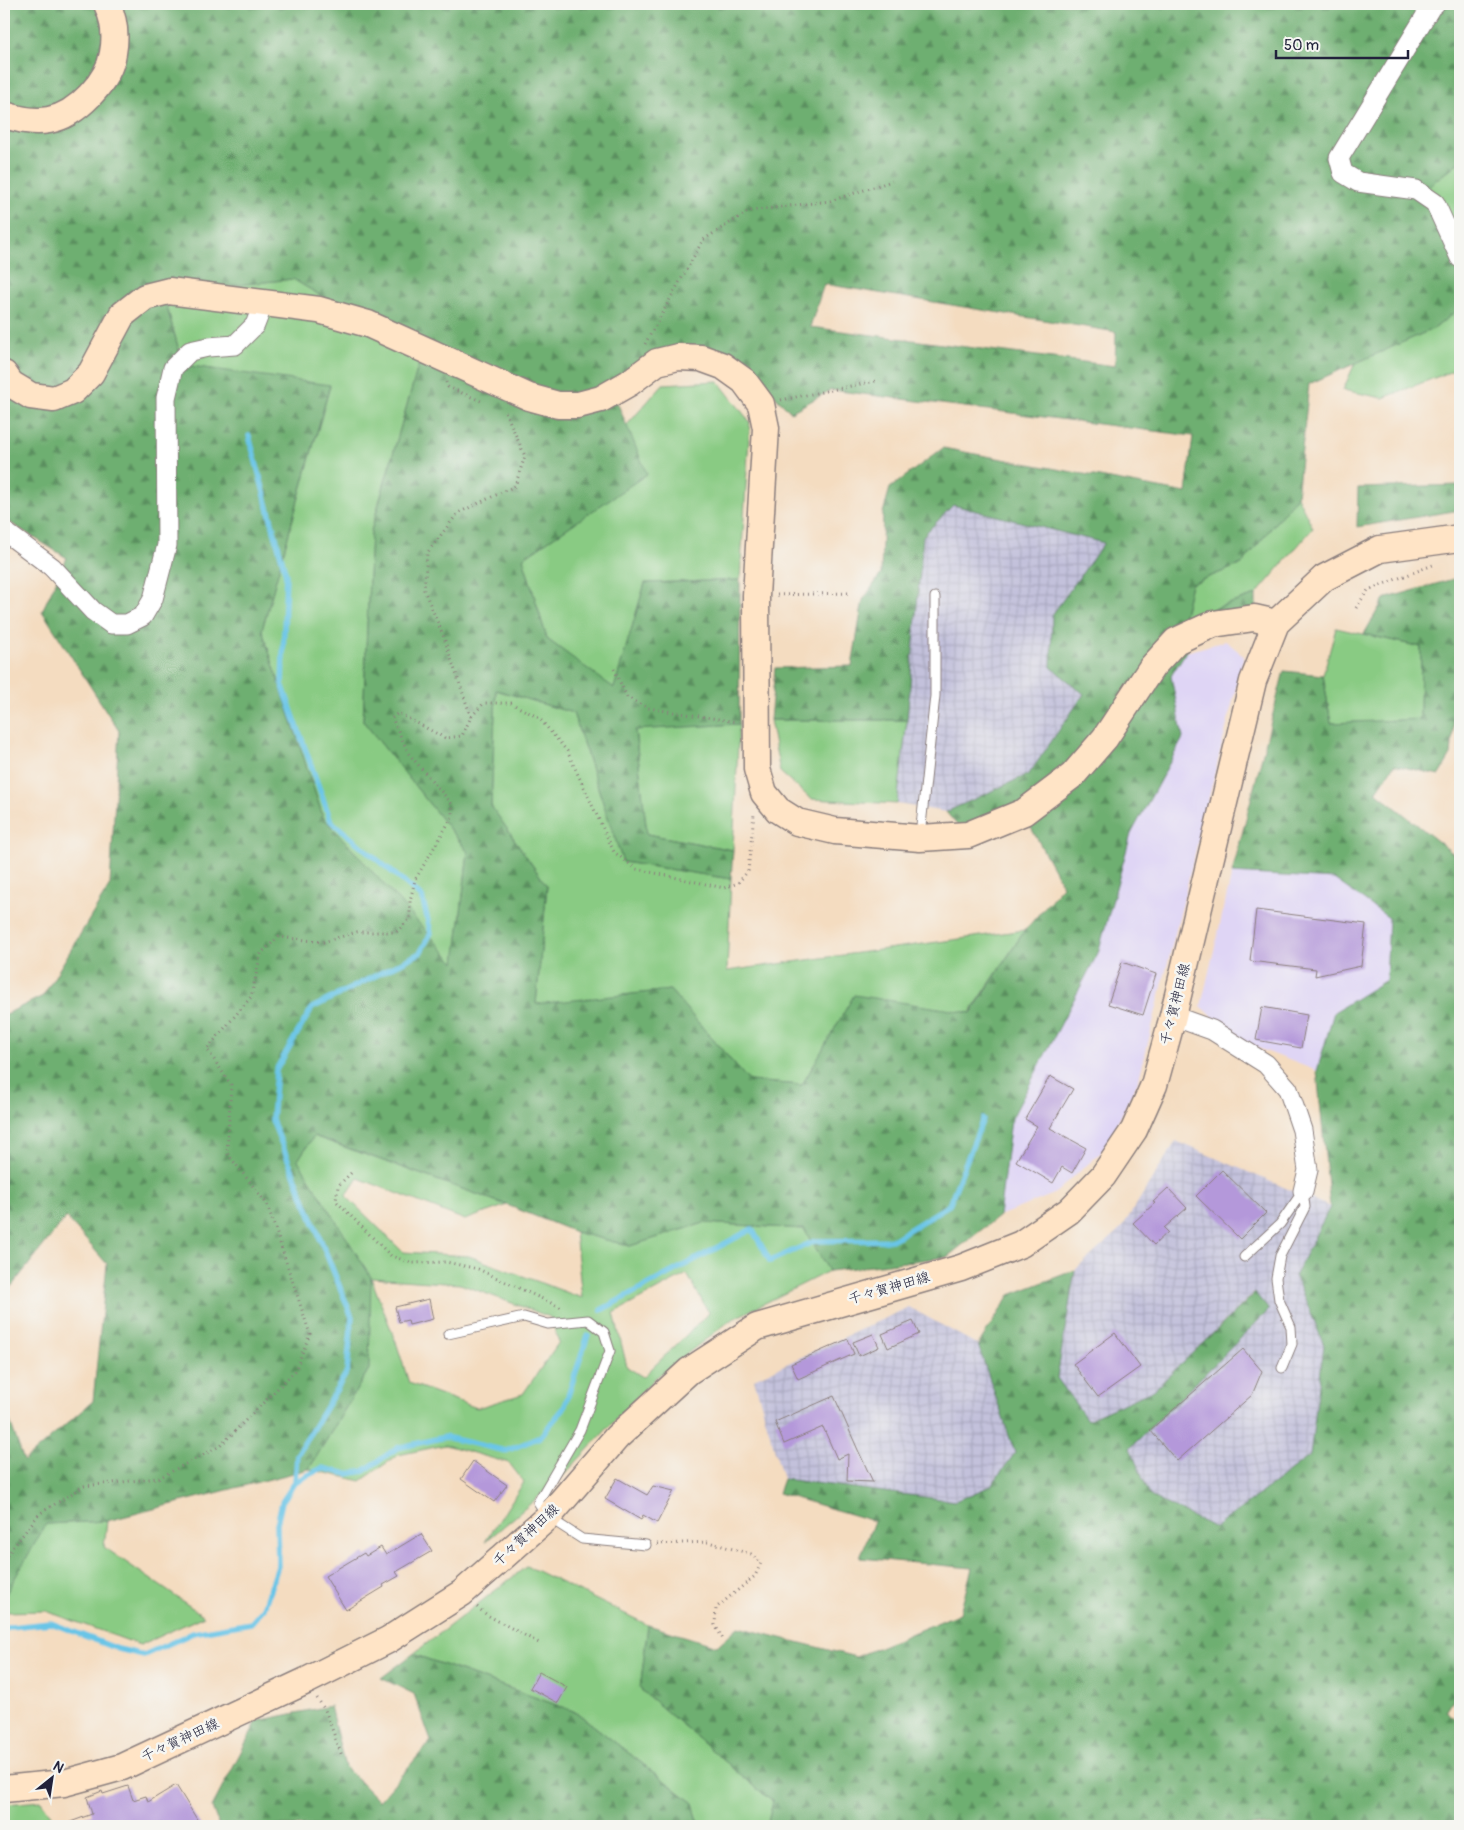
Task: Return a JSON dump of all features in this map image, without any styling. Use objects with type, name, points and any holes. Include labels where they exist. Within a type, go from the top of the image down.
[{"type":"street","points":[[4,115],[28,121],[50,120],[70,113],[91,95],[106,72],[113,54],[114,30],[107,4]]},
{"type":"street","points":[[1435,4],[1339,158],[1343,173],[1358,182],[1416,190],[1435,203],[1460,258]]},
{"type":"street","points":[[4,374],[11,384],[31,396],[54,399],[74,391],[91,373],[122,315],[145,296],[169,291],[319,310],[368,324],[529,397],[565,405],[578,405],[601,399],[629,383],[657,362],[678,357],[701,358],[723,366],[744,381],[761,404],[766,428],[756,596],[757,769],[764,793],[778,810],[798,822],[835,831],[920,838],[968,835],[1024,812],[1073,775],[1105,738],[1152,667],[1176,641],[1213,624],[1254,618],[1276,623]]},
{"type":"street","points":[[4,531],[52,567],[94,612],[111,624],[127,624],[143,616],[153,599],[167,545],[166,398],[173,368],[190,351],[208,347],[235,345],[255,325],[264,302]]},
{"type":"street","name":"千々賀神田線","points":[[4,1789],[64,1783],[122,1767],[306,1681],[388,1640],[462,1593],[548,1517],[624,1430],[689,1371],[757,1327],[961,1268],[1021,1244],[1069,1211],[1103,1176],[1134,1130],[1154,1085],[1173,1016],[1253,681],[1276,623],[1324,578],[1380,548],[1456,538]]},
{"type":"street","points":[[1173,1016],[1212,1030],[1228,1039],[1266,1064],[1288,1089],[1302,1130],[1308,1170],[1303,1191]]},
{"type":"lane","points":[[920,838],[935,696],[935,597]]},
{"type":"lane","points":[[1244,1257],[1280,1224],[1303,1191]]},
{"type":"lane","points":[[1282,1368],[1292,1344],[1291,1327],[1279,1300],[1276,1278],[1280,1256],[1305,1207],[1303,1191]]},
{"type":"lane","points":[[448,1334],[524,1317],[548,1324],[588,1320],[604,1332],[610,1351],[580,1430],[538,1502],[548,1517],[582,1539],[646,1545]]},
{"type":"path","points":[[643,347],[703,240],[749,211],[830,200],[892,181]]},
{"type":"path","points":[[436,355],[448,388],[482,402]]},
{"type":"path","points":[[761,404],[876,381]]},
{"type":"path","points":[[471,717],[443,635],[424,590],[427,553],[458,513],[515,486],[525,456],[507,412],[498,408]]},
{"type":"path","points":[[1356,608],[1368,590],[1436,564],[1456,538]]},
{"type":"path","points":[[756,596],[849,593]]},
{"type":"path","points":[[614,669],[627,697],[648,708],[757,725]]},
{"type":"path","points":[[4,1559],[39,1514],[84,1486],[158,1478],[220,1446],[295,1371],[310,1334],[268,1204],[226,1153],[230,1085],[207,1049],[251,997],[261,954],[279,937],[323,942],[357,932],[396,932],[410,919],[410,901],[415,880],[452,817],[452,804],[409,754],[392,718],[398,712],[445,738],[462,736],[471,717],[484,703],[511,703],[538,718],[567,751],[614,852],[636,868],[724,888],[738,882],[748,871],[754,808],[764,793]]},
{"type":"path","points":[[351,1174],[338,1186],[336,1201],[391,1256],[413,1263],[446,1262],[478,1268],[588,1320]]},
{"type":"path","points":[[646,1545],[708,1542],[751,1554],[761,1563],[755,1576],[716,1608],[715,1625],[724,1641]]},
{"type":"path","points":[[462,1593],[487,1615],[539,1643]]},
{"type":"path","points":[[306,1681],[325,1710],[342,1756]]},
{"type":"shaded area","points":[[953,505],[1104,543],[1052,615],[1051,667],[1084,694],[1029,774],[946,812],[897,804],[907,720],[923,536]]},
{"type":"shaded area","points":[[1226,641],[1244,656],[1139,1079],[1105,1149],[1054,1194],[999,1216],[1011,1120],[1098,953],[1131,834],[1183,738],[1171,676],[1186,652]]},
{"type":"shaded area","points":[[1232,873],[1334,879],[1389,917],[1386,980],[1334,1012],[1317,1071],[1240,1041],[1201,1006]]},
{"type":"shaded area","points":[[1176,1141],[1330,1207],[1295,1275],[1324,1345],[1310,1456],[1215,1528],[1150,1496],[1130,1448],[1269,1310],[1254,1293],[1154,1390],[1086,1420],[1057,1378],[1075,1270],[1121,1229]]},
{"type":"shaded area","points":[[909,1307],[978,1345],[1015,1453],[991,1486],[955,1501],[783,1479],[754,1379]]},
{"type":"green space","points":[[4,4],[1460,4],[1460,161],[1426,188],[1460,250],[1460,308],[1435,328],[1309,384],[1297,496],[1242,564],[1191,584],[1183,619],[1256,595],[1256,614],[1198,632],[1171,676],[1183,738],[1131,834],[1098,953],[1011,1120],[999,1216],[947,1257],[829,1271],[804,1229],[704,1223],[630,1246],[575,1232],[507,1205],[314,1136],[298,1160],[371,1277],[369,1369],[309,1469],[107,1521],[46,1524],[4,1597],[4,1404],[24,1461],[93,1401],[107,1264],[66,1217],[4,1296],[4,1015],[43,996],[110,885],[119,731],[42,611],[67,558],[4,519]],"holes":[[[293,279],[421,356],[371,531],[363,721],[468,852],[455,963],[323,817],[262,630],[330,385],[183,365],[163,293]],[[824,284],[1116,332],[1115,366],[810,327]],[[730,351],[791,412],[831,390],[1193,436],[1186,493],[943,448],[890,488],[883,513],[881,574],[863,600],[852,666],[775,668],[770,720],[907,720],[923,536],[953,505],[1104,543],[1052,615],[1051,667],[1084,694],[1029,774],[946,812],[963,832],[1029,824],[1063,886],[1025,930],[971,1013],[854,995],[802,1085],[749,1081],[670,990],[536,1004],[547,886],[491,806],[496,690],[573,713],[623,862],[731,879],[733,850],[647,834],[635,730],[739,724],[740,580],[645,583],[614,688],[547,639],[523,558],[647,474],[609,383]]]},
{"type":"green space","points":[[1460,161],[1460,250],[1426,188]]},
{"type":"green space","points":[[293,279],[421,356],[371,531],[363,721],[468,852],[455,964],[323,817],[262,630],[330,386],[183,365],[163,292]]},
{"type":"green space","points":[[1460,308],[1460,368],[1383,398],[1343,390],[1355,363],[1435,328]]},
{"type":"green space","points":[[718,381],[750,422],[740,580],[645,583],[614,689],[547,639],[523,558],[646,474],[626,426],[663,384]]},
{"type":"green space","points":[[1460,485],[1460,510],[1357,527],[1358,488]]},
{"type":"green space","points":[[1297,496],[1313,528],[1256,595],[1183,619],[1191,584],[1242,564]]},
{"type":"green space","points":[[1460,577],[1460,648],[1451,755],[1439,775],[1394,765],[1376,792],[1460,859],[1460,1688],[1446,1711],[1460,1722],[1460,1826],[767,1826],[773,1802],[640,1689],[648,1625],[717,1646],[738,1627],[856,1657],[960,1613],[972,1568],[860,1558],[874,1521],[778,1493],[783,1479],[955,1501],[991,1486],[1015,1453],[978,1345],[1010,1295],[1075,1270],[1057,1378],[1087,1420],[1154,1390],[1255,1293],[1269,1310],[1130,1448],[1150,1496],[1215,1528],[1310,1456],[1324,1345],[1295,1275],[1330,1207],[1317,1071],[1334,1012],[1386,980],[1389,918],[1334,879],[1232,873],[1284,671],[1323,675],[1331,723],[1420,719],[1421,647],[1364,634],[1384,599]]},
{"type":"green space","points":[[1336,628],[1421,647],[1420,720],[1331,723],[1323,675]]},
{"type":"green space","points":[[496,690],[573,713],[623,862],[731,879],[727,971],[1025,930],[970,1013],[854,996],[802,1085],[749,1081],[670,990],[536,1005],[547,886],[491,806]]},
{"type":"green space","points":[[770,720],[907,720],[897,804],[811,799],[780,772]]},
{"type":"green space","points":[[739,724],[733,850],[647,834],[635,729]]},
{"type":"green space","points":[[313,1136],[507,1205],[465,1220],[358,1178],[346,1196],[403,1252],[469,1256],[582,1298],[575,1232],[630,1246],[704,1223],[804,1229],[829,1271],[731,1320],[654,1379],[562,1477],[485,1542],[524,1482],[509,1463],[445,1445],[398,1455],[361,1481],[309,1469],[369,1369],[298,1160]],"holes":[[[687,1274],[709,1313],[643,1377],[627,1367],[614,1313]],[[371,1278],[460,1284],[550,1317],[559,1342],[523,1394],[477,1408],[409,1383],[397,1345]]]},
{"type":"green space","points":[[107,1521],[104,1547],[204,1616],[140,1645],[46,1611],[4,1612],[4,1597],[45,1524]]},
{"type":"green space","points":[[527,1566],[648,1625],[640,1689],[773,1802],[767,1826],[699,1826],[693,1803],[576,1712],[413,1654]]},
{"type":"green space","points":[[413,1654],[576,1712],[693,1803],[699,1826],[219,1826],[212,1807],[257,1721],[330,1706],[345,1767],[379,1801],[431,1741],[414,1694],[381,1678]]},
{"type":"green space","points":[[41,1801],[59,1826],[4,1826],[5,1804]]},
{"type":"building","points":[[1256,910],[1366,924],[1361,966],[1315,976],[1316,969],[1250,961]]},
{"type":"building","points":[[1122,962],[1156,974],[1143,1015],[1108,1004]]},
{"type":"building","points":[[1262,1007],[1307,1015],[1301,1048],[1256,1040]]},
{"type":"building","points":[[1050,1076],[1073,1089],[1050,1128],[1086,1148],[1072,1173],[1062,1167],[1053,1183],[1016,1161],[1037,1126],[1025,1119]]},
{"type":"building","points":[[1222,1170],[1266,1213],[1240,1239],[1196,1196]]},
{"type":"building","points":[[1168,1188],[1187,1208],[1164,1228],[1168,1232],[1154,1245],[1133,1223]]},
{"type":"building","points":[[429,1299],[433,1319],[409,1325],[408,1320],[399,1322],[395,1307]]},
{"type":"building","points":[[913,1321],[919,1334],[888,1348],[882,1334]]},
{"type":"building","points":[[1115,1333],[1140,1367],[1098,1397],[1073,1364]]},
{"type":"building","points":[[873,1334],[879,1347],[859,1356],[853,1342]]},
{"type":"building","points":[[848,1339],[854,1354],[798,1379],[791,1364]]},
{"type":"building","points":[[1243,1349],[1262,1371],[1252,1395],[1177,1461],[1150,1430]]},
{"type":"building","points":[[834,1396],[873,1482],[847,1481],[848,1454],[837,1459],[823,1427],[784,1444],[775,1422]]},
{"type":"building","points":[[473,1461],[507,1485],[494,1502],[461,1479]]},
{"type":"building","points":[[617,1478],[647,1495],[653,1486],[674,1491],[657,1523],[643,1515],[641,1520],[605,1499]]},
{"type":"building","points":[[421,1534],[432,1551],[396,1572],[399,1576],[346,1610],[325,1576],[364,1553],[366,1556],[381,1547],[386,1555]]},
{"type":"building","points":[[539,1672],[567,1687],[558,1703],[530,1688]]},
{"type":"building","points":[[176,1785],[201,1826],[164,1826],[162,1823],[152,1826],[65,1826],[65,1824],[92,1814],[87,1797],[102,1791],[103,1794],[128,1786],[133,1800],[146,1796],[148,1802]]},
{"type":"waterway","points":[[249,436],[286,575],[282,684],[331,821],[422,897],[431,933],[420,953],[312,1008],[276,1070],[272,1120],[352,1317],[347,1372],[297,1455],[295,1482]]},
{"type":"waterway","points":[[601,1310],[752,1229],[770,1261],[815,1241],[892,1240],[949,1205],[983,1119]]},
{"type":"waterway","points":[[4,1630],[10,1627],[51,1623],[118,1649],[144,1655],[193,1633],[251,1623],[264,1608],[278,1566],[277,1524],[282,1502],[295,1482],[322,1468],[348,1474],[364,1471],[397,1448],[445,1437],[506,1451],[540,1437],[564,1408],[588,1335]]}]
